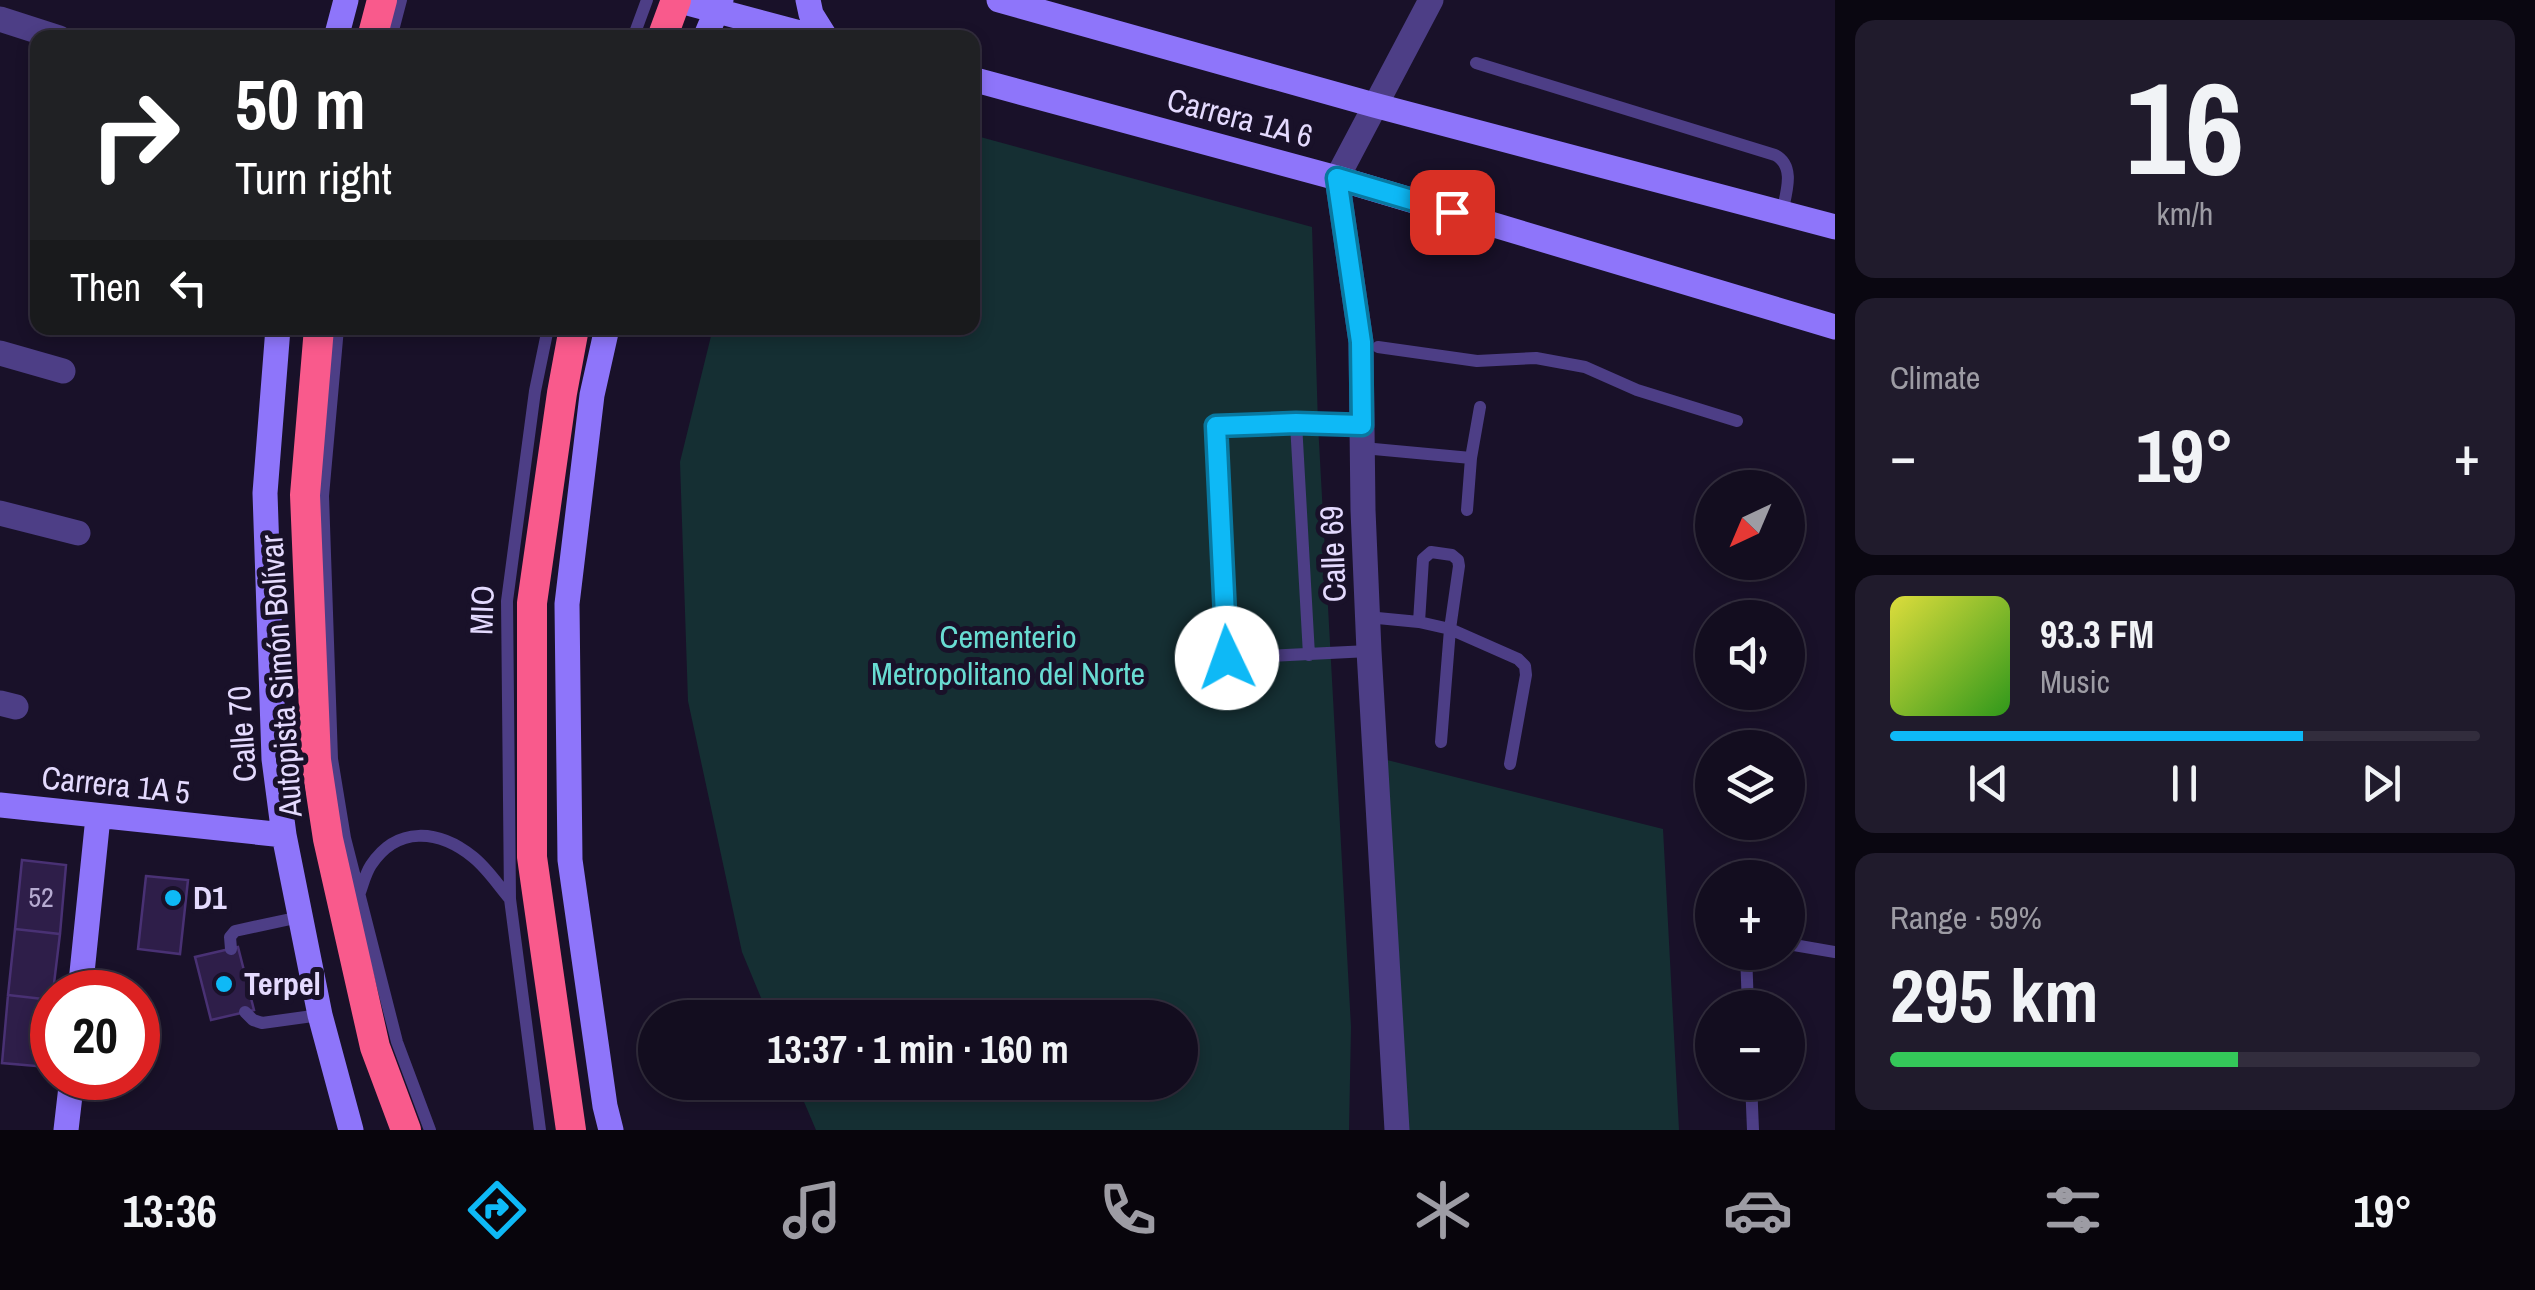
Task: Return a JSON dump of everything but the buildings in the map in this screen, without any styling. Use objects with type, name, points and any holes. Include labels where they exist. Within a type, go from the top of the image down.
[{"type":"highway","points":[[374,30],[382,0]]},
{"type":"highway","points":[[665,30],[676,0]]},
{"type":"highway","name":"Autopista Simón Bolívar","points":[[318,335],[305,495],[316,760],[328,838],[375,1046],[406,1130]]},
{"type":"highway","points":[[571,1130],[532,857],[532,602],[577,394],[574,335]]},
{"type":"street","points":[[338,30],[346,0]]},
{"type":"street","points":[[676,0],[718,6],[796,30]]},
{"type":"street","points":[[808,0],[818,30]]},
{"type":"street","name":"Carrera 1A 6","points":[[1000,0],[1374,105],[1835,226]]},
{"type":"street","points":[[1337,178],[1431,0]]},
{"type":"street","points":[[708,30],[718,6]]},
{"type":"street","points":[[0,19],[35,30]]},
{"type":"street","name":"Carrera 1A 6","points":[[980,81],[1337,178],[1835,327]]},
{"type":"street","name":"Calle 69","points":[[1337,178],[1370,344],[1362,436],[1369,652],[1397,1130]]},
{"type":"street","name":"Calle 70","points":[[277,335],[265,493],[274,758],[284,834],[320,1015],[351,1130]]},
{"type":"street","points":[[604,335],[577,394],[568,604],[570,860],[611,1130]]},
{"type":"street","points":[[0,353],[63,371]]},
{"type":"street","points":[[0,513],[78,534]]},
{"type":"street","name":"Carrera 1A 5","points":[[0,805],[284,834]]},
{"type":"street","points":[[82,970],[98,817]]},
{"type":"street","points":[[66,1130],[69,1100]]},
{"type":"lane","points":[[393,30],[401,0]]},
{"type":"lane","points":[[636,30],[647,0]]},
{"type":"lane","points":[[1476,63],[1775,154],[1787,166],[1782,212]]},
{"type":"lane","points":[[337,335],[323,496],[332,759],[345,838],[397,1042],[430,1130]]},
{"type":"lane","name":"MIO","points":[[540,1130],[510,898],[507,601],[535,391],[547,335]]},
{"type":"lane","points":[[1370,344],[1477,361],[1536,358],[1585,367],[1637,390],[1737,421]]},
{"type":"lane","points":[[1467,510],[1480,407]]},
{"type":"lane","points":[[1296,423],[1309,655]]},
{"type":"lane","points":[[1369,652],[1227,658],[1216,426],[1296,423],[1471,458]]},
{"type":"lane","points":[[1419,622],[1423,559],[1431,552],[1452,555],[1459,566],[1441,742]]},
{"type":"lane","points":[[1368,617],[1450,629],[1518,659],[1525,666],[1510,764]]},
{"type":"lane","points":[[360,895],[368,868],[389,843],[435,835],[473,857],[510,898]]},
{"type":"lane","points":[[230,948],[235,931],[300,917]]},
{"type":"lane","points":[[1805,947],[1835,952]]},
{"type":"lane","points":[[246,1012],[262,1023],[320,1015]]},
{"type":"lane","points":[[1752,1100],[1753,1130]]},
{"type":"green space","name":"Cementerio Metropolitano del Norte","points":[[980,137],[1312,227],[1318,424],[1351,1027],[1349,1130],[816,1130],[803,1100],[1198,1100],[1198,1000],[762,1000],[742,952],[688,701],[680,462],[711,335],[980,335]]},
{"type":"green space","points":[[1375,757],[1663,829],[1679,1130],[1397,1130]]},
{"type":"place","name":"D1","points":[[173,898]]},
{"type":"place","name":"Terpel","points":[[224,984]]},
{"type":"route","points":[[1227,658],[1216,426],[1362,425],[1361,342],[1337,178],[1452,212]]}]
